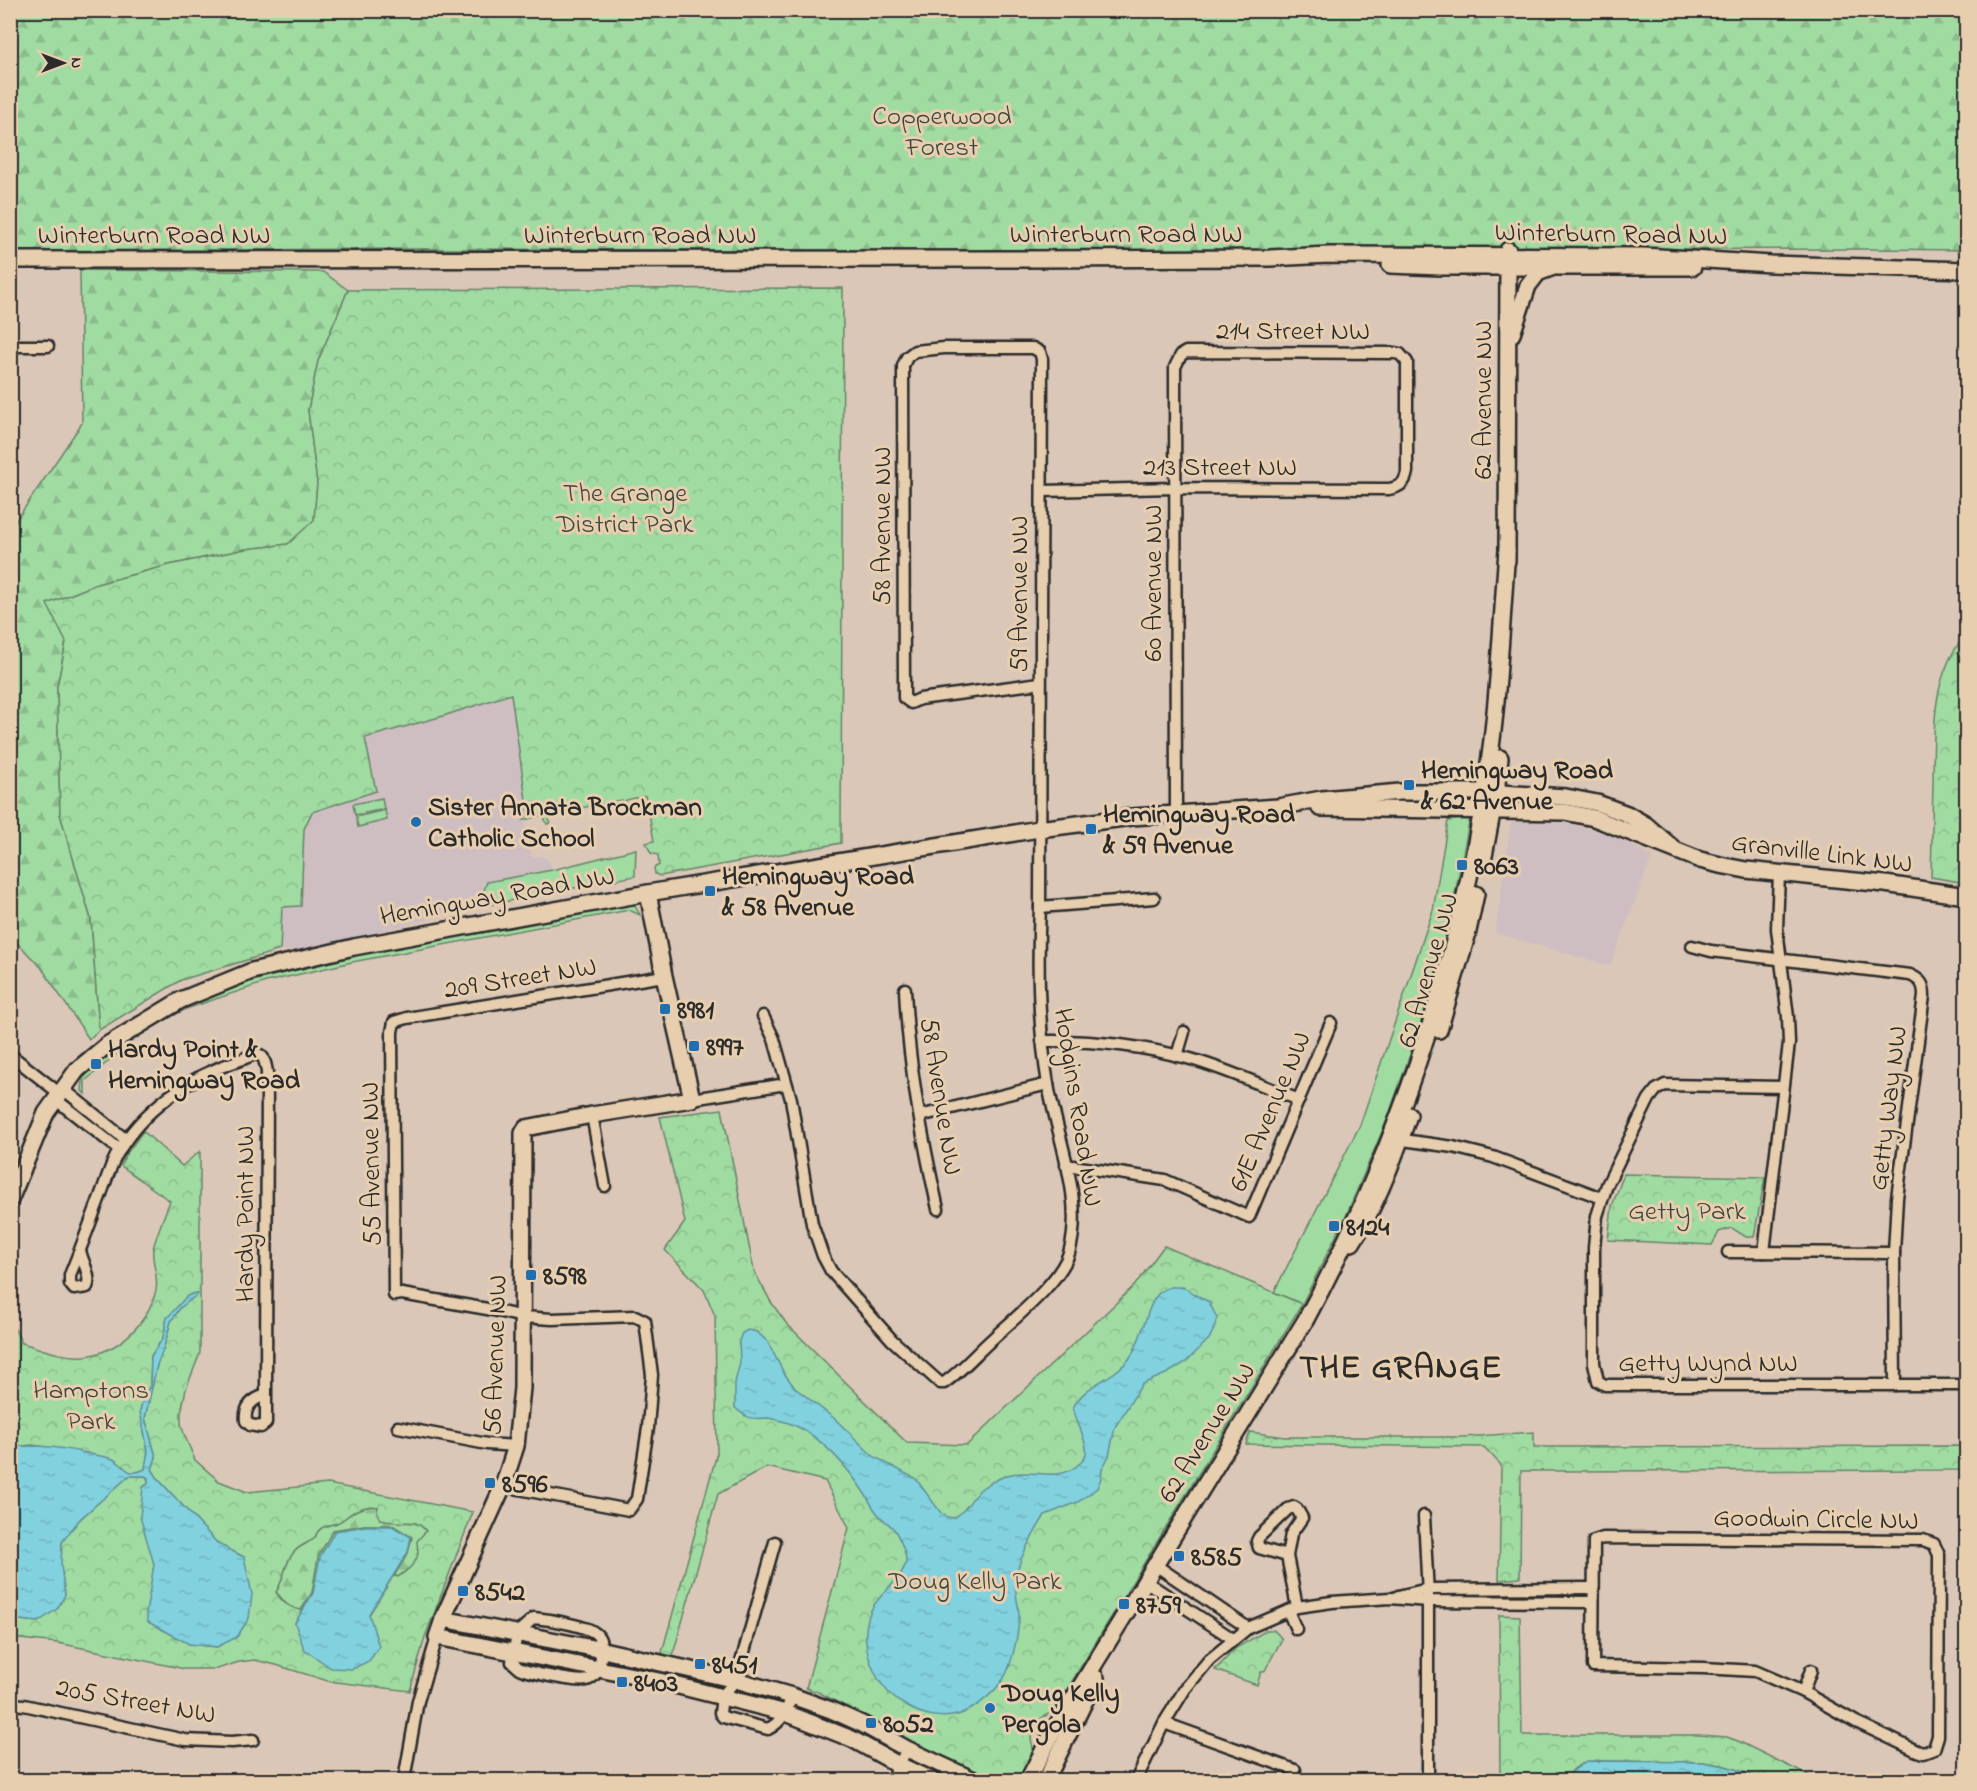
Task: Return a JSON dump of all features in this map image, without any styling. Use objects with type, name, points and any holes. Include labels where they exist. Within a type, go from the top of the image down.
[{"type":"street","name":"Winterburn Road NW","points":[[10,260],[1270,258],[1329,255],[1508,258],[1673,256],[1772,264],[1966,270]]},
{"type":"street","name":"Winterburn Road NW","points":[[1508,258],[1553,267],[1772,264]]},
{"type":"street","name":"62 Avenue NW","points":[[1028,1780],[1054,1730],[1154,1564],[1305,1321],[1330,1275],[1363,1226],[1395,1139],[1457,933],[1491,792],[1493,734],[1507,550],[1508,258]]},
{"type":"street","points":[[1507,351],[1528,286],[1538,273],[1553,267]]},
{"type":"street","points":[[10,346],[48,346]]},
{"type":"street","name":"58 Avenue NW","points":[[1040,682],[920,699],[911,703],[904,698],[903,366],[906,357],[915,351],[944,348],[1033,348],[1040,352],[1042,359]]},
{"type":"street","name":"214 Street NW","points":[[1181,355],[1186,352],[1395,353],[1404,358],[1407,362],[1407,472],[1406,479],[1399,487]]},
{"type":"street","name":"60 Avenue NW","points":[[1176,814],[1175,368],[1181,355]]},
{"type":"street","name":"59 Avenue NW","points":[[1039,829],[1042,359]]},
{"type":"street","name":"213 Street NW","points":[[1041,492],[1174,488],[1389,489],[1399,487]]},
{"type":"street","name":"Hemingway Road NW","points":[[1278,807],[1322,799],[1400,792],[1491,792]]},
{"type":"street","name":"Granville Link NW","points":[[1491,792],[1566,797],[1612,808],[1646,825],[1674,849]]},
{"type":"street","name":"Hemingway Road NW","points":[[10,1200],[46,1113],[76,1070],[107,1045],[181,1000],[252,971],[354,947],[648,893],[1039,829],[1176,814],[1278,807],[1487,810]]},
{"type":"street","name":"Granville Link NW","points":[[1487,810],[1565,812],[1594,818],[1700,860],[1720,865],[1966,896]]},
{"type":"street","name":"Hodgins Road NW","points":[[763,1016],[774,1039],[791,1099],[813,1224],[823,1256],[838,1280],[892,1340],[940,1383],[944,1383],[1042,1292],[1062,1268],[1069,1254],[1075,1223],[1073,1193],[1047,1084],[1040,1022],[1037,964],[1040,907],[1039,829]]},
{"type":"street","points":[[1764,1252],[1789,1029],[1777,929],[1779,873]]},
{"type":"street","points":[[648,893],[692,1099]]},
{"type":"street","points":[[1040,907],[1154,898]]},
{"type":"street","points":[[1692,946],[1711,951],[1780,958]]},
{"type":"street","name":"Getty Way NW","points":[[1780,958],[1910,975],[1919,979],[1924,985],[1898,1198],[1894,1253],[1895,1385]]},
{"type":"street","name":"209 Street NW","points":[[392,1032],[394,1022],[407,1018],[664,976]]},
{"type":"street","name":"58 Avenue NW","points":[[905,989],[906,1028],[938,1209]]},
{"type":"street","name":"61E Avenue NW","points":[[1066,1165],[1165,1180],[1249,1217],[1331,1023]]},
{"type":"street","name":"55 Avenue NW","points":[[392,1032],[394,1295],[402,1294],[523,1317]]},
{"type":"street","points":[[1177,1056],[1184,1032]]},
{"type":"street","points":[[1042,1041],[1113,1043],[1177,1056],[1299,1100]]},
{"type":"street","points":[[11,1054],[123,1145],[115,1158],[80,1250]]},
{"type":"street","name":"Hardy Point NW","points":[[123,1145],[133,1129],[161,1102],[189,1082],[255,1054],[265,1059],[267,1072],[266,1395]]},
{"type":"street","points":[[605,1185],[592,1115],[786,1084]]},
{"type":"street","points":[[920,1116],[1047,1084]]},
{"type":"street","points":[[1395,1139],[1453,1147],[1493,1157],[1602,1198],[1649,1099],[1656,1090],[1665,1086],[1783,1087]]},
{"type":"street","name":"56 Avenue NW","points":[[404,1780],[417,1701],[443,1619],[503,1486],[516,1446],[522,1388],[523,1133],[526,1128],[592,1115]]},
{"type":"street","name":"Getty Wynd NW","points":[[1602,1198],[1597,1216],[1594,1248],[1594,1363],[1598,1381],[1605,1385],[1966,1385]]},
{"type":"street","points":[[1728,1252],[1894,1253]]},
{"type":"street","points":[[503,1486],[629,1510],[637,1499],[648,1428],[652,1376],[645,1321],[635,1317],[552,1319],[523,1317]]},
{"type":"street","points":[[398,1427],[487,1444],[516,1446]]},
{"type":"street","points":[[1287,1556],[1259,1548],[1257,1541],[1288,1509],[1294,1507],[1302,1518],[1291,1534],[1287,1556],[1296,1629]]},
{"type":"street","points":[[1424,1516],[1428,1595],[1428,1780]]},
{"type":"street","name":"Goodwin Circle NW","points":[[1603,1538],[1923,1540],[1934,1544],[1939,1555],[1938,1736],[1934,1749],[1923,1753],[1917,1751],[1856,1722],[1803,1692],[1755,1671],[1593,1666],[1592,1602],[1594,1541],[1603,1538]]},
{"type":"street","points":[[775,1542],[736,1680],[722,1696],[719,1709],[723,1717],[763,1729],[772,1727],[786,1713],[792,1696]]},
{"type":"street","points":[[1154,1564],[1248,1628]]},
{"type":"street","points":[[1145,1581],[1233,1640]]},
{"type":"street","points":[[1136,1780],[1164,1723],[1185,1689],[1209,1660],[1248,1628],[1293,1609],[1332,1602],[1428,1595],[1592,1588]]},
{"type":"street","points":[[1428,1595],[1592,1602]]},
{"type":"street","name":"62 Avenue NW","points":[[1046,1780],[1125,1615]]},
{"type":"street","points":[[443,1619],[603,1650],[736,1680],[792,1696],[852,1719],[907,1749],[974,1780]]},
{"type":"street","points":[[514,1652],[517,1633]]},
{"type":"street","points":[[437,1637],[599,1669],[722,1696],[786,1713],[852,1739],[931,1780]]},
{"type":"street","points":[[599,1669],[603,1650]]},
{"type":"street","points":[[1803,1692],[1811,1670]]},
{"type":"street","name":"205 Street NW","points":[[10,1704],[24,1705],[185,1740],[232,1742],[253,1740]]},
{"type":"street","points":[[1164,1723],[1295,1770]]},
{"type":"street","points":[[891,1780],[907,1749]]},
{"type":"shaded area","name":"Sister Annata Brockman Catholic School","points":[[511,693],[528,814],[524,820],[532,857],[541,856],[549,861],[552,870],[487,882],[478,907],[305,950],[280,950],[282,907],[301,906],[304,829],[312,811],[376,791],[365,738],[443,716]]},
{"type":"shaded area","points":[[1511,822],[1567,823],[1616,836],[1652,857],[1610,966],[1495,933]]},
{"type":"green space","name":"Copperwood Forest","points":[[10,11],[1966,11],[1966,250],[11,251]]},
{"type":"green space","points":[[80,270],[323,272],[348,290],[318,361],[308,410],[317,483],[314,520],[289,544],[246,549],[169,565],[97,584],[48,604],[66,642],[57,687],[60,814],[91,919],[99,1030],[89,1039],[41,967],[11,937],[11,528],[82,423]]},
{"type":"green space","name":"The Grange District Park","points":[[843,288],[841,843],[660,876],[655,874],[654,868],[659,865],[658,855],[651,853],[646,843],[654,841],[649,813],[640,814],[648,811],[645,796],[626,800],[626,807],[622,800],[548,814],[550,823],[547,824],[543,815],[524,820],[528,814],[511,694],[365,738],[376,791],[312,812],[304,829],[301,906],[282,907],[280,950],[181,980],[99,1030],[91,919],[60,814],[57,687],[66,642],[47,604],[97,584],[169,565],[246,549],[288,544],[314,520],[317,483],[308,410],[318,361],[348,290]]},
{"type":"green space","points":[[1966,634],[1966,883],[1931,877],[1936,706],[1946,668],[1954,650]]},
{"type":"green space","points":[[382,798],[384,809],[355,815],[353,804]]},
{"type":"green space","points":[[385,810],[387,820],[358,827],[356,817]]},
{"type":"green space","points":[[1470,818],[1449,924],[1426,1009],[1387,1120],[1345,1218],[1302,1304],[1274,1292],[1360,1125],[1433,910],[1448,821]]},
{"type":"green space","points":[[636,849],[635,876],[478,907],[487,882],[552,870]]},
{"type":"green space","points":[[630,904],[635,906],[640,915],[629,910],[352,962],[266,982],[186,1009],[152,1027],[131,1042],[85,1081],[85,1094],[82,1091],[83,1079],[100,1060],[136,1033],[185,1004],[231,987],[334,959]]},
{"type":"green space","name":"Doug Kelly Park","points":[[722,1109],[754,1271],[771,1302],[786,1323],[907,1443],[967,1445],[1135,1285],[1164,1246],[1302,1304],[1054,1711],[1041,1718],[1035,1725],[1031,1733],[1032,1757],[1021,1780],[990,1780],[896,1737],[869,1719],[806,1688],[849,1528],[825,1481],[767,1467],[718,1494],[672,1658],[661,1656],[717,1453],[715,1316],[704,1290],[665,1250],[685,1222],[660,1117]]},
{"type":"green space","name":"Hamptons Park","points":[[143,1131],[182,1166],[200,1151],[200,1353],[186,1389],[181,1413],[181,1424],[195,1460],[219,1481],[247,1492],[328,1484],[473,1512],[425,1637],[410,1691],[328,1681],[255,1660],[217,1669],[185,1669],[58,1643],[11,1638],[11,1619],[38,1622],[65,1595],[60,1555],[62,1543],[81,1518],[129,1476],[148,1478],[151,1548],[154,1564],[152,1582],[189,1644],[217,1647],[244,1557],[218,1544],[158,1479],[152,1469],[156,1457],[145,1418],[157,1365],[171,1321],[180,1308],[197,1294],[191,1294],[167,1318],[163,1338],[151,1356],[150,1386],[143,1398],[140,1411],[148,1451],[145,1469],[138,1473],[127,1472],[113,1459],[33,1445],[11,1447],[10,1320],[22,1343],[61,1354],[85,1356],[109,1349],[130,1334],[146,1314],[152,1302],[157,1285],[153,1249],[170,1201],[121,1166],[125,1156]],"holes":[[[378,1507],[377,1513],[380,1519],[416,1523],[426,1531],[417,1541],[417,1556],[411,1566],[398,1577],[394,1576],[408,1553],[412,1537],[394,1526],[364,1525],[333,1530],[318,1557],[312,1593],[301,1610],[284,1602],[276,1592],[294,1552],[315,1538],[323,1527],[340,1522],[359,1509]],[[408,1552],[369,1615],[295,1623],[313,1593]]]},
{"type":"green space","name":"Getty Park","points":[[1624,1174],[1765,1177],[1754,1237],[1746,1237],[1732,1228],[1719,1232],[1712,1245],[1608,1240],[1612,1206]]},
{"type":"green space","points":[[1250,1432],[1285,1437],[1464,1437],[1534,1432],[1534,1447],[1966,1446],[1966,1470],[1521,1471],[1520,1578],[1499,1580],[1501,1465],[1484,1447],[1246,1444]]},
{"type":"green space","points":[[378,1507],[380,1519],[412,1522],[423,1528],[426,1532],[416,1562],[398,1577],[394,1575],[408,1553],[394,1526],[364,1525],[319,1557],[312,1593],[301,1611],[289,1607],[276,1592],[294,1552],[315,1538],[323,1527],[340,1522],[359,1509]]},
{"type":"green space","points":[[1499,1615],[1520,1616],[1522,1735],[1727,1737],[1817,1780],[1761,1780],[1722,1765],[1703,1762],[1600,1761],[1576,1767],[1567,1780],[1500,1780]]},
{"type":"green space","points":[[1267,1630],[1274,1630],[1282,1639],[1264,1672],[1261,1672],[1257,1685],[1215,1670],[1236,1648]]},
{"type":"water","points":[[1170,1287],[1183,1287],[1209,1302],[1217,1318],[1214,1329],[1209,1339],[1186,1362],[1142,1384],[1115,1427],[1109,1456],[1102,1469],[1097,1488],[1078,1502],[1045,1515],[1018,1568],[1015,1586],[1019,1611],[1018,1631],[1004,1678],[980,1703],[963,1713],[948,1717],[932,1716],[903,1704],[892,1696],[875,1674],[866,1646],[868,1618],[874,1605],[904,1568],[906,1558],[901,1543],[894,1529],[877,1513],[843,1464],[815,1437],[794,1425],[771,1418],[751,1418],[735,1408],[735,1382],[740,1363],[739,1341],[742,1333],[748,1330],[757,1332],[767,1341],[795,1388],[835,1419],[873,1456],[916,1479],[941,1513],[954,1518],[982,1488],[1004,1476],[1016,1473],[1062,1473],[1071,1470],[1084,1459],[1086,1448],[1084,1438],[1073,1408],[1085,1393],[1129,1359],[1138,1343],[1154,1300],[1159,1293]]},
{"type":"water","points":[[198,1294],[180,1308],[171,1321],[157,1365],[145,1418],[156,1457],[152,1469],[158,1479],[218,1544],[244,1557],[252,1594],[249,1618],[237,1637],[217,1647],[189,1644],[148,1622],[146,1613],[154,1564],[140,1517],[143,1487],[148,1484],[148,1478],[129,1476],[80,1519],[62,1542],[61,1565],[65,1595],[57,1609],[38,1622],[11,1619],[11,1447],[43,1446],[63,1449],[111,1458],[130,1472],[145,1469],[148,1451],[140,1411],[143,1398],[150,1386],[151,1356],[163,1338],[167,1318],[187,1296]]},
{"type":"water","points":[[365,1526],[392,1526],[411,1537],[408,1552],[369,1614],[379,1647],[369,1661],[352,1669],[331,1668],[304,1649],[295,1623],[313,1593],[320,1557],[335,1531]]},
{"type":"water","points":[[1586,1761],[1703,1762],[1733,1768],[1761,1780],[1567,1780],[1569,1774]]},
{"type":"place","name":"Hemingway Road & 62 Avenue","points":[[1409,785]]},
{"type":"place","name":"Sister Annata Brockman Catholic School","points":[[416,822]]},
{"type":"place","name":"Hemingway Road & 59 Avenue","points":[[1091,829]]},
{"type":"place","name":"8063","points":[[1462,865]]},
{"type":"place","name":"Hemingway Road & 58 Avenue","points":[[710,891]]},
{"type":"place","name":"8981","points":[[665,1009]]},
{"type":"place","name":"8997","points":[[694,1046]]},
{"type":"place","name":"Hardy Point & Hemingway Road","points":[[96,1064]]},
{"type":"place","name":"8124","points":[[1334,1226]]},
{"type":"place","name":"8598","points":[[531,1275]]},
{"type":"place","name":"8596","points":[[490,1483]]},
{"type":"place","name":"8585","points":[[1179,1556]]},
{"type":"place","name":"8542","points":[[463,1591]]},
{"type":"place","name":"8759","points":[[1124,1604]]},
{"type":"place","name":"8451","points":[[700,1664]]},
{"type":"place","name":"8403","points":[[622,1682]]},
{"type":"place","name":"Doug Kelly Pergola","points":[[990,1708]]},
{"type":"place","name":"8052","points":[[871,1723]]},
{"type":"district","name":"THE GRANGE","points":[[1401,1365]]}]
